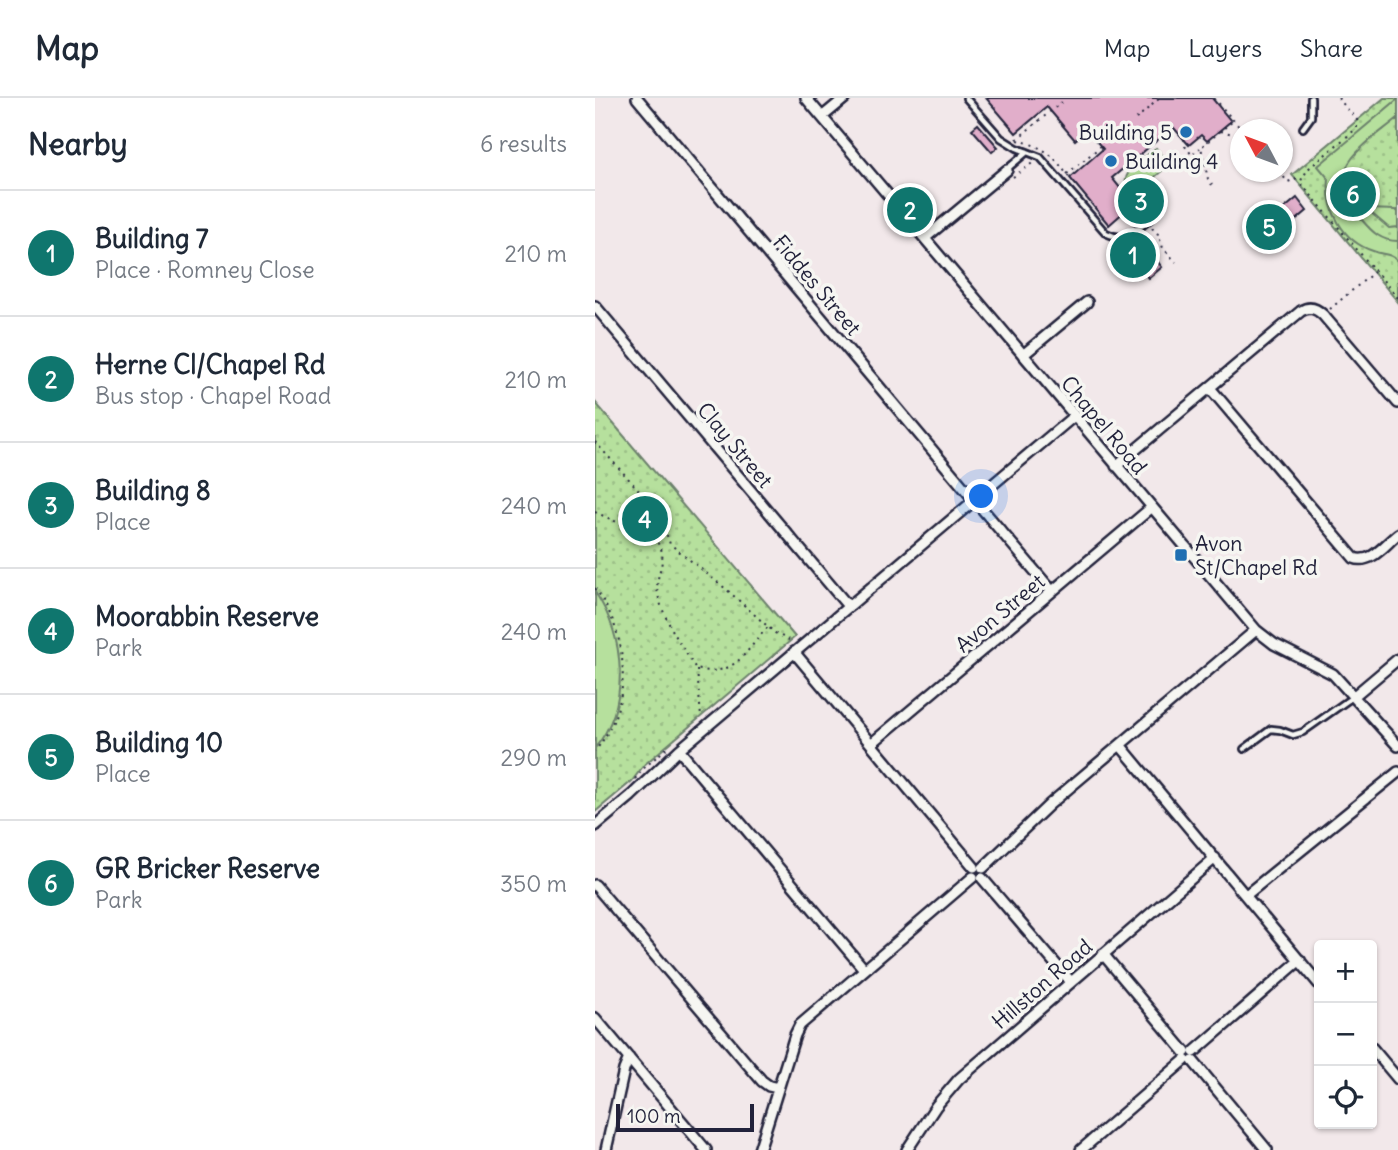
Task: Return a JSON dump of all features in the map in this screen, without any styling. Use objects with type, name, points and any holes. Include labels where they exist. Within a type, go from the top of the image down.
[{"type":"street","name":"Fiddes Street","points":[[637,98],[1052,592]]},
{"type":"street","name":"Chapel Road","points":[[806,98],[1256,630],[1274,644],[1333,674],[1398,746]]},
{"type":"street","points":[[822,117],[845,98]]},
{"type":"street","points":[[925,238],[1010,174]]},
{"type":"street","points":[[1023,355],[1087,302]]},
{"type":"street","name":"Clay Street","points":[[595,306],[848,606]]},
{"type":"street","points":[[1116,466],[1301,311],[1312,308],[1323,314],[1398,403]]},
{"type":"street","points":[[1210,388],[1352,555],[1360,560],[1371,557],[1396,539]]},
{"type":"street","points":[[595,826],[631,796],[676,746],[796,650],[1074,416]]},
{"type":"street","name":"Avon Street","points":[[871,744],[1151,508]]},
{"type":"street","points":[[759,1150],[800,1025],[978,873],[1035,817],[1256,630]]},
{"type":"street","points":[[796,650],[871,744],[1071,982]]},
{"type":"street","points":[[1354,696],[1398,659]]},
{"type":"street","points":[[1120,745],[1314,978]]},
{"type":"street","points":[[676,746],[864,969]]},
{"type":"street","points":[[1246,895],[1398,772]]},
{"type":"street","name":"Hillston Road","points":[[907,1150],[952,1086],[1215,858]]},
{"type":"street","points":[[595,884],[762,1081],[778,1088]]},
{"type":"street","points":[[1103,954],[1268,1150]]},
{"type":"street","points":[[1081,1150],[1300,960]]},
{"type":"street","points":[[595,1018],[706,1150]]},
{"type":"street","points":[[1377,1054],[1398,1079]]},
{"type":"street","points":[[606,1150],[629,1058]]},
{"type":"lane","points":[[965,98],[1001,138],[1040,157],[1106,233],[1118,238],[1124,237],[1148,220]]},
{"type":"lane","points":[[1303,128],[1311,117],[1311,98]]},
{"type":"lane","points":[[1010,174],[1028,152]]},
{"type":"lane","points":[[1244,749],[1271,729],[1293,735],[1303,732],[1354,696]]},
{"type":"path","points":[[1136,119],[1160,98]]},
{"type":"path","points":[[1214,98],[1231,119]]},
{"type":"path","points":[[1300,182],[1305,172],[1357,128],[1357,120],[1338,98]]},
{"type":"path","points":[[1016,140],[1063,101]]},
{"type":"path","points":[[1184,139],[1185,146],[1192,155],[1230,123]]},
{"type":"path","points":[[1220,131],[1230,133]]},
{"type":"path","points":[[1066,174],[1101,146]]},
{"type":"path","points":[[1201,147],[1207,179],[1212,185]]},
{"type":"path","points":[[1010,174],[1049,152]]},
{"type":"path","points":[[1293,180],[1300,182],[1398,298]]},
{"type":"path","points":[[1148,220],[1158,234],[1163,248],[1176,262]]},
{"type":"path","points":[[1323,314],[1375,272]]},
{"type":"path","points":[[595,442],[658,511],[670,544],[775,633],[791,640],[796,650]]},
{"type":"path","points":[[595,512],[653,539],[661,546],[664,554],[657,576],[658,595],[684,651],[697,669],[702,718]]},
{"type":"path","points":[[595,588],[612,618],[622,652],[623,667],[619,707],[606,737],[595,751]]},
{"type":"path","points":[[697,669],[723,671],[746,654],[768,627]]},
{"type":"path","points":[[633,781],[645,766],[676,746]]},
{"type":"green space","points":[[1384,98],[1398,98],[1398,302],[1293,176]]},
{"type":"green space","points":[[1398,99],[1398,118],[1370,140],[1350,162],[1344,174],[1344,187],[1350,203],[1369,228],[1382,238],[1398,241],[1398,261],[1362,246],[1345,232],[1333,212],[1329,179],[1318,166]]},
{"type":"green space","points":[[1156,148],[1170,164],[1136,191],[1128,186],[1127,175]]},
{"type":"green space","points":[[1368,209],[1395,210],[1398,213],[1398,227],[1389,228],[1367,212]]},
{"type":"green space","points":[[595,402],[795,637],[644,765],[632,781],[595,812]]},
{"type":"green space","points":[[595,592],[613,629],[620,670],[614,711],[607,731],[595,748]]},
{"type":"building","name":"Building 4","points":[[986,98],[1212,98],[1230,120],[1207,141],[1201,135],[1189,145],[1173,127],[1112,178],[1133,204],[1109,225],[1070,178],[1103,149],[1087,130],[1075,140],[1047,107],[1016,133]]},
{"type":"building","points":[[978,124],[998,147],[992,152],[972,129]]},
{"type":"building","points":[[1140,192],[1150,204],[1143,211],[1132,198]]},
{"type":"building","points":[[1297,198],[1307,211],[1260,251],[1244,233],[1262,218],[1268,222]]},
{"type":"building","points":[[1143,232],[1154,244],[1148,250],[1162,267],[1149,278],[1135,261],[1132,264],[1121,252]]},
{"type":"place","name":"Building 5","points":[[1186,132]]},
{"type":"place","name":"Building 4","points":[[1111,161]]},
{"type":"place","name":"GR Bricker Reserve","points":[[1353,194]]},
{"type":"place","name":"Building 8","points":[[1141,201]]},
{"type":"place","name":"Herne Cl/Chapel Rd","points":[[910,210]]},
{"type":"place","name":"Building 10","points":[[1269,227]]},
{"type":"place","name":"Building 7","points":[[1133,255]]},
{"type":"place","name":"Moorabbin Reserve","points":[[645,519]]},
{"type":"place","name":"Avon St/Chapel Rd","points":[[1181,555]]}]
